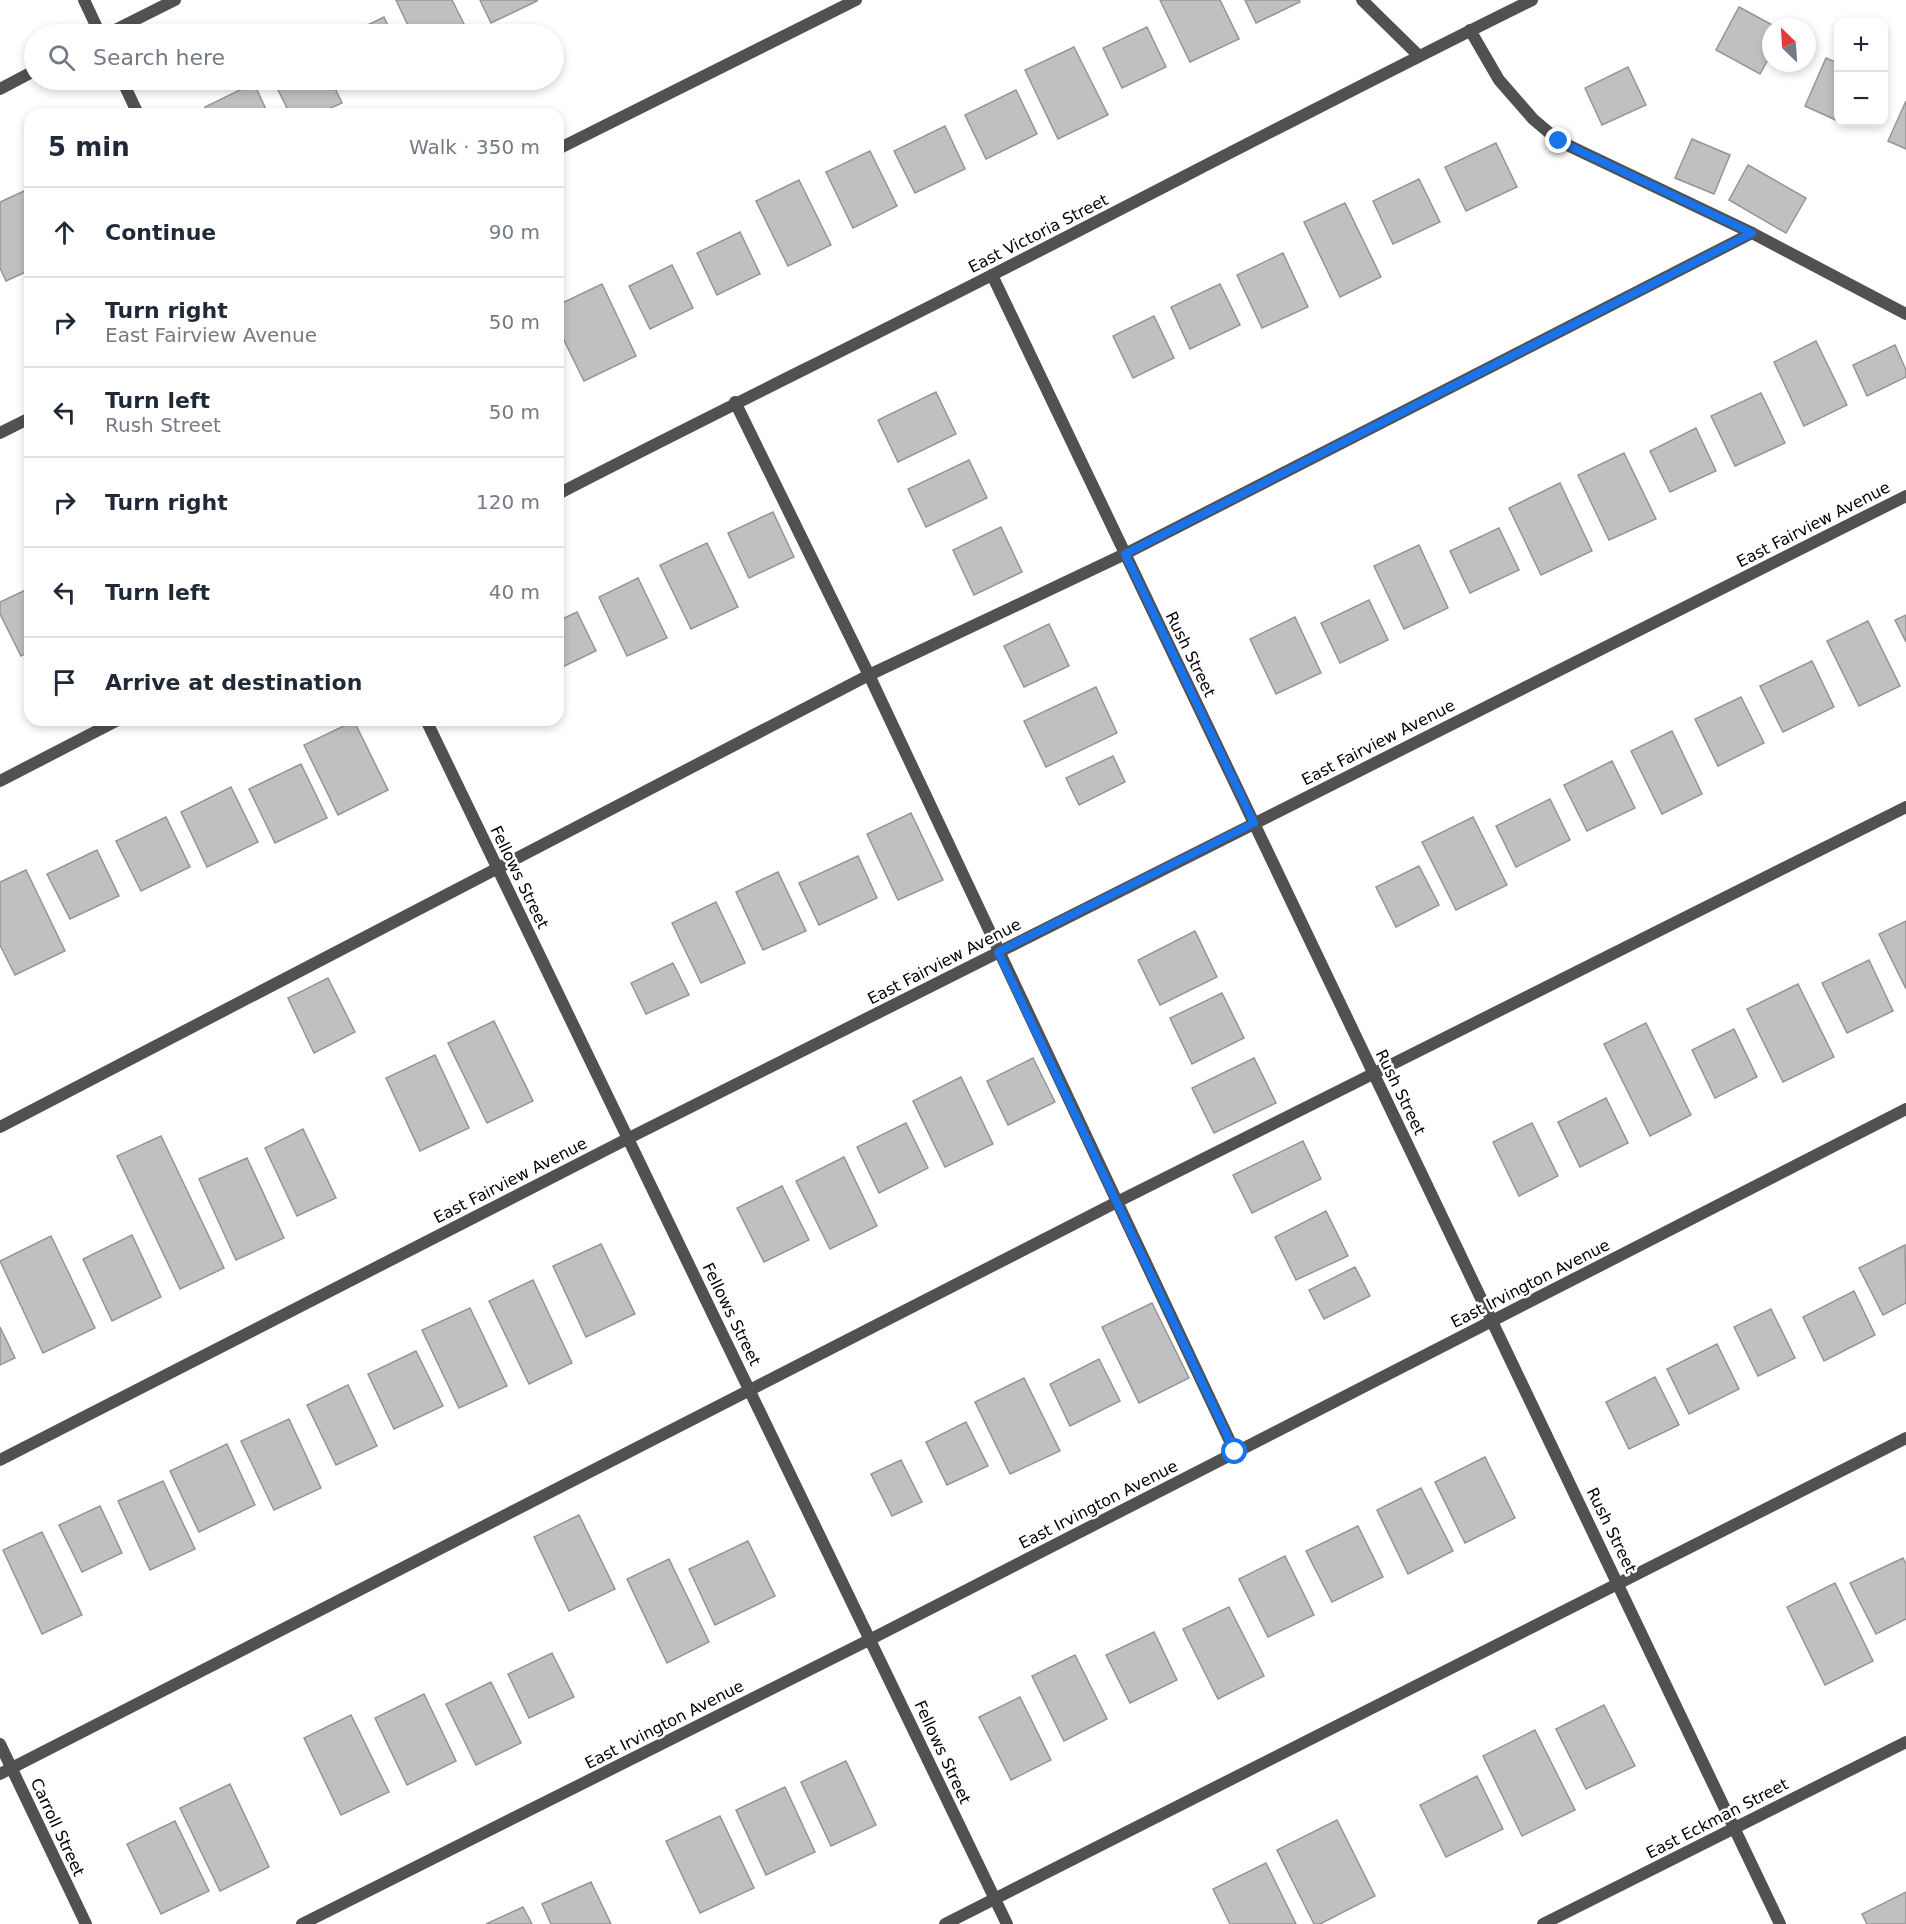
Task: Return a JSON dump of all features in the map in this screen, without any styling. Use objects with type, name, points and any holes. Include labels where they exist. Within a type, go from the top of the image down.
[{"type":"street","points":[[84,0],[95,24]]},
{"type":"street","points":[[127,24],[175,0]]},
{"type":"street","points":[[564,146],[856,0]]},
{"type":"street","points":[[1362,0],[1418,55]]},
{"type":"street","name":"East Victoria Street","points":[[564,491],[735,402],[992,275],[1418,55],[1532,0]]},
{"type":"street","points":[[1470,30],[1498,80],[1533,119],[1559,141],[1752,233],[1906,314]]},
{"type":"street","points":[[0,89],[24,76]]},
{"type":"street","points":[[127,90],[135,108]]},
{"type":"street","points":[[0,1127],[869,675],[1125,554],[1752,233]]},
{"type":"street","name":"Rush Street","points":[[992,275],[1780,1924]]},
{"type":"street","points":[[735,402],[869,675],[1115,1203],[1235,1452]]},
{"type":"street","points":[[0,434],[24,421]]},
{"type":"street","name":"East Fairview Avenue","points":[[0,1460],[628,1138],[1906,496]]},
{"type":"street","points":[[0,781],[106,726]]},
{"type":"street","name":"Fellows Street","points":[[429,726],[1007,1924]]},
{"type":"street","points":[[6,1771],[1115,1203],[1906,807]]},
{"type":"street","name":"East Irvington Avenue","points":[[302,1924],[871,1639],[1906,1109]]},
{"type":"street","points":[[945,1924],[1906,1438]]},
{"type":"street","name":"East Eckman Street","points":[[1544,1924],[1906,1742]]},
{"type":"street","name":"Carroll Street","points":[[0,1744],[6,1771],[86,1924]]},
{"type":"building","points":[[396,0],[452,0],[464,24],[407,24]]},
{"type":"building","points":[[480,0],[537,0],[537,1],[491,23]]},
{"type":"building","points":[[1160,0],[1220,0],[1239,39],[1190,62]]},
{"type":"building","points":[[1245,0],[1299,0],[1300,2],[1256,23]]},
{"type":"building","points":[[1739,7],[1762,19],[1762,70],[1760,74],[1716,50]]},
{"type":"building","points":[[384,17],[387,24],[370,24]]},
{"type":"building","points":[[1147,27],[1166,67],[1122,88],[1103,48]]},
{"type":"building","points":[[1074,47],[1108,115],[1058,139],[1025,70]]},
{"type":"building","points":[[1826,58],[1834,61],[1834,119],[1805,106]]},
{"type":"building","points":[[1628,67],[1646,105],[1602,125],[1585,88]]},
{"type":"building","points":[[240,90],[257,90],[265,108],[206,108]]},
{"type":"building","points":[[278,90],[336,90],[342,103],[331,108],[287,108]]},
{"type":"building","points":[[1016,90],[1037,134],[986,159],[965,115]]},
{"type":"building","points":[[1906,101],[1906,149],[1888,141]]},
{"type":"building","points":[[945,126],[965,169],[915,193],[894,151]]},
{"type":"building","points":[[1692,139],[1730,155],[1714,194],[1675,178]]},
{"type":"building","points":[[1496,143],[1517,187],[1466,211],[1445,167]]},
{"type":"building","points":[[870,151],[897,206],[853,228],[826,172]]},
{"type":"building","points":[[1748,165],[1806,198],[1786,233],[1729,200]]},
{"type":"building","points":[[1419,179],[1440,222],[1393,244],[1373,201]]},
{"type":"building","points":[[799,180],[831,245],[788,266],[756,201]]},
{"type":"building","points":[[24,191],[24,273],[6,281],[0,268],[0,202]]},
{"type":"building","points":[[1345,203],[1381,277],[1340,297],[1304,222]]},
{"type":"building","points":[[740,232],[760,274],[717,295],[697,253]]},
{"type":"building","points":[[1283,253],[1308,307],[1262,328],[1237,275]]},
{"type":"building","points":[[672,265],[693,308],[650,329],[629,286]]},
{"type":"building","points":[[602,284],[636,356],[584,381],[564,340],[564,302]]},
{"type":"building","points":[[1220,284],[1240,325],[1190,349],[1171,307]]},
{"type":"building","points":[[1154,316],[1174,358],[1133,378],[1113,336]]},
{"type":"building","points":[[1816,341],[1847,405],[1804,426],[1774,362]]},
{"type":"building","points":[[1895,345],[1906,370],[1906,377],[1867,396],[1853,365]]},
{"type":"building","points":[[936,392],[956,434],[898,462],[878,420]]},
{"type":"building","points":[[1761,393],[1785,443],[1735,466],[1711,416]]},
{"type":"building","points":[[1696,428],[1716,471],[1670,492],[1650,451]]},
{"type":"building","points":[[1624,453],[1656,519],[1609,540],[1578,475]]},
{"type":"building","points":[[969,460],[987,498],[926,527],[908,489]]},
{"type":"building","points":[[1560,483],[1592,551],[1541,575],[1509,508]]},
{"type":"building","points":[[773,512],[794,557],[749,578],[728,533]]},
{"type":"building","points":[[1001,527],[1022,572],[974,595],[953,550]]},
{"type":"building","points":[[1499,528],[1519,570],[1470,593],[1450,551]]},
{"type":"building","points":[[707,543],[738,607],[691,629],[660,565]]},
{"type":"building","points":[[1419,545],[1448,608],[1404,629],[1374,566]]},
{"type":"building","points":[[638,578],[667,638],[627,656],[599,597]]},
{"type":"building","points":[[24,591],[24,654],[21,656],[0,614],[0,602]]},
{"type":"building","points":[[1369,600],[1388,640],[1340,663],[1321,623]]},
{"type":"building","points":[[577,612],[596,651],[564,666],[564,618]]},
{"type":"building","points":[[1906,615],[1906,642],[1895,620]]},
{"type":"building","points":[[1295,617],[1321,673],[1276,694],[1250,639]]},
{"type":"building","points":[[1868,621],[1900,686],[1859,706],[1827,641]]},
{"type":"building","points":[[1049,624],[1069,666],[1024,687],[1004,646]]},
{"type":"building","points":[[1812,661],[1834,707],[1783,732],[1760,686]]},
{"type":"building","points":[[1096,687],[1117,733],[1046,767],[1024,721]]},
{"type":"building","points":[[1741,697],[1764,743],[1718,766],[1695,719]]},
{"type":"building","points":[[344,726],[356,726],[388,790],[338,815],[304,745]]},
{"type":"building","points":[[1672,731],[1702,794],[1662,814],[1631,751]]},
{"type":"building","points":[[1113,756],[1125,782],[1079,805],[1066,778]]},
{"type":"building","points":[[1612,761],[1635,808],[1587,831],[1564,785]]},
{"type":"building","points":[[301,764],[327,818],[275,843],[249,789]]},
{"type":"building","points":[[231,787],[258,842],[207,867],[181,812]]},
{"type":"building","points":[[1550,799],[1570,840],[1516,867],[1496,826]]},
{"type":"building","points":[[911,813],[943,880],[898,900],[867,834]]},
{"type":"building","points":[[166,817],[190,867],[141,891],[116,841]]},
{"type":"building","points":[[1473,817],[1507,885],[1456,910],[1422,842]]},
{"type":"building","points":[[97,850],[119,896],[70,919],[47,874]]},
{"type":"building","points":[[858,856],[877,898],[819,925],[799,883]]},
{"type":"building","points":[[1419,866],[1439,905],[1396,927],[1376,887]]},
{"type":"building","points":[[26,870],[65,951],[15,975],[0,945],[0,882]]},
{"type":"building","points":[[778,872],[806,931],[763,950],[736,892]]},
{"type":"building","points":[[716,902],[745,963],[701,983],[672,923]]},
{"type":"building","points":[[1906,921],[1906,989],[1879,934]]},
{"type":"building","points":[[1195,931],[1217,977],[1160,1005],[1138,960]]},
{"type":"building","points":[[1869,960],[1893,1011],[1847,1033],[1822,983]]},
{"type":"building","points":[[673,963],[689,995],[646,1014],[631,983]]},
{"type":"building","points":[[328,978],[355,1032],[314,1053],[288,998]]},
{"type":"building","points":[[1798,984],[1834,1057],[1783,1082],[1747,1009]]},
{"type":"building","points":[[1222,993],[1244,1038],[1192,1064],[1170,1018]]},
{"type":"building","points":[[494,1021],[533,1101],[487,1123],[448,1043]]},
{"type":"building","points":[[1646,1023],[1691,1115],[1650,1136],[1604,1044]]},
{"type":"building","points":[[1734,1029],[1757,1077],[1715,1098],[1692,1050]]},
{"type":"building","points":[[435,1055],[469,1128],[420,1151],[386,1078]]},
{"type":"building","points":[[1033,1058],[1055,1102],[1008,1125],[987,1081]]},
{"type":"building","points":[[1254,1058],[1276,1103],[1214,1133],[1192,1088]]},
{"type":"building","points":[[961,1077],[993,1144],[945,1167],[913,1101]]},
{"type":"building","points":[[1606,1098],[1628,1143],[1580,1167],[1558,1122]]},
{"type":"building","points":[[906,1123],[928,1168],[879,1193],[857,1147]]},
{"type":"building","points":[[1532,1123],[1558,1176],[1519,1196],[1493,1142]]},
{"type":"building","points":[[303,1129],[336,1198],[297,1216],[265,1148]]},
{"type":"building","points":[[161,1136],[224,1268],[180,1289],[117,1156]]},
{"type":"building","points":[[1303,1141],[1321,1179],[1252,1213],[1233,1175]]},
{"type":"building","points":[[844,1157],[877,1226],[830,1249],[796,1181]]},
{"type":"building","points":[[247,1158],[284,1238],[236,1260],[199,1179]]},
{"type":"building","points":[[782,1186],[809,1240],[764,1262],[737,1208]]},
{"type":"building","points":[[1326,1211],[1348,1256],[1296,1280],[1275,1237]]},
{"type":"building","points":[[132,1235],[161,1297],[112,1321],[83,1259]]},
{"type":"building","points":[[51,1236],[95,1328],[43,1353],[0,1261]]},
{"type":"building","points":[[601,1244],[635,1314],[586,1337],[553,1266]]},
{"type":"building","points":[[1905,1245],[1906,1303],[1883,1315],[1859,1268]]},
{"type":"building","points":[[1355,1267],[1370,1296],[1324,1319],[1309,1290]]},
{"type":"building","points":[[533,1280],[572,1363],[529,1384],[489,1301]]},
{"type":"building","points":[[1854,1291],[1875,1335],[1824,1361],[1803,1317]]},
{"type":"building","points":[[1152,1303],[1189,1378],[1139,1403],[1102,1327]]},
{"type":"building","points":[[470,1308],[507,1386],[459,1408],[422,1330]]},
{"type":"building","points":[[1771,1309],[1795,1358],[1758,1376],[1734,1327]]},
{"type":"building","points":[[0,1327],[15,1358],[0,1365]]},
{"type":"building","points":[[1717,1344],[1739,1389],[1689,1414],[1667,1369]]},
{"type":"building","points":[[416,1351],[443,1406],[394,1429],[368,1374]]},
{"type":"building","points":[[1099,1359],[1120,1401],[1070,1426],[1050,1384]]},
{"type":"building","points":[[1655,1377],[1679,1425],[1629,1449],[1606,1402]]},
{"type":"building","points":[[1024,1378],[1060,1451],[1010,1474],[975,1402]]},
{"type":"building","points":[[348,1385],[377,1446],[336,1465],[307,1405]]},
{"type":"building","points":[[289,1419],[321,1488],[274,1510],[241,1441]]},
{"type":"building","points":[[966,1422],[988,1466],[947,1485],[926,1442]]},
{"type":"building","points":[[227,1444],[255,1505],[199,1532],[170,1471]]},
{"type":"building","points":[[1485,1457],[1515,1518],[1465,1543],[1435,1482]]},
{"type":"building","points":[[901,1460],[922,1502],[892,1516],[871,1474]]},
{"type":"building","points":[[163,1481],[195,1549],[150,1570],[118,1501]]},
{"type":"building","points":[[1421,1488],[1453,1551],[1408,1574],[1377,1510]]},
{"type":"building","points":[[100,1506],[122,1553],[82,1572],[59,1525]]},
{"type":"building","points":[[579,1515],[615,1589],[569,1611],[534,1537]]},
{"type":"building","points":[[1358,1526],[1383,1577],[1332,1602],[1306,1551]]},
{"type":"building","points":[[42,1532],[82,1615],[42,1634],[3,1550]]},
{"type":"building","points":[[748,1541],[775,1596],[715,1625],[689,1569]]},
{"type":"building","points":[[1285,1556],[1314,1615],[1268,1637],[1239,1579]]},
{"type":"building","points":[[1903,1558],[1906,1564],[1906,1619],[1876,1634],[1850,1583]]},
{"type":"building","points":[[669,1559],[709,1642],[667,1663],[627,1579]]},
{"type":"building","points":[[1835,1583],[1873,1661],[1825,1685],[1787,1607]]},
{"type":"building","points":[[1229,1607],[1264,1676],[1218,1699],[1183,1629]]},
{"type":"building","points":[[1154,1632],[1177,1680],[1130,1703],[1106,1655]]},
{"type":"building","points":[[552,1653],[574,1697],[529,1718],[508,1674]]},
{"type":"building","points":[[1075,1655],[1107,1719],[1064,1741],[1032,1676]]},
{"type":"building","points":[[491,1682],[521,1743],[476,1765],[446,1704]]},
{"type":"building","points":[[424,1694],[456,1761],[407,1785],[375,1718]]},
{"type":"building","points":[[1020,1697],[1051,1760],[1011,1780],[979,1717]]},
{"type":"building","points":[[1604,1705],[1635,1766],[1586,1789],[1556,1729]]},
{"type":"building","points":[[351,1715],[389,1792],[341,1815],[304,1738]]},
{"type":"building","points":[[1535,1730],[1575,1810],[1522,1836],[1483,1756]]},
{"type":"building","points":[[846,1761],[876,1825],[831,1846],[801,1782]]},
{"type":"building","points":[[1477,1776],[1503,1829],[1446,1857],[1420,1805]]},
{"type":"building","points":[[230,1784],[269,1867],[220,1891],[180,1808]]},
{"type":"building","points":[[785,1787],[815,1852],[766,1875],[736,1810]]},
{"type":"building","points":[[720,1816],[754,1888],[700,1913],[666,1841]]},
{"type":"building","points":[[1337,1820],[1375,1896],[1320,1924],[1314,1924],[1277,1850]]},
{"type":"building","points":[[175,1821],[209,1891],[161,1914],[127,1844]]},
{"type":"building","points":[[1266,1863],[1296,1924],[1230,1924],[1213,1889]]},
{"type":"building","points":[[591,1882],[611,1924],[551,1924],[542,1904]]},
{"type":"building","points":[[1906,1892],[1906,1924],[1867,1924],[1862,1914]]},
{"type":"building","points":[[523,1907],[532,1924],[486,1924]]},
{"type":"route","points":[[1235,1452],[998,952],[1254,823],[1125,554],[1752,233],[1559,141]]}]
